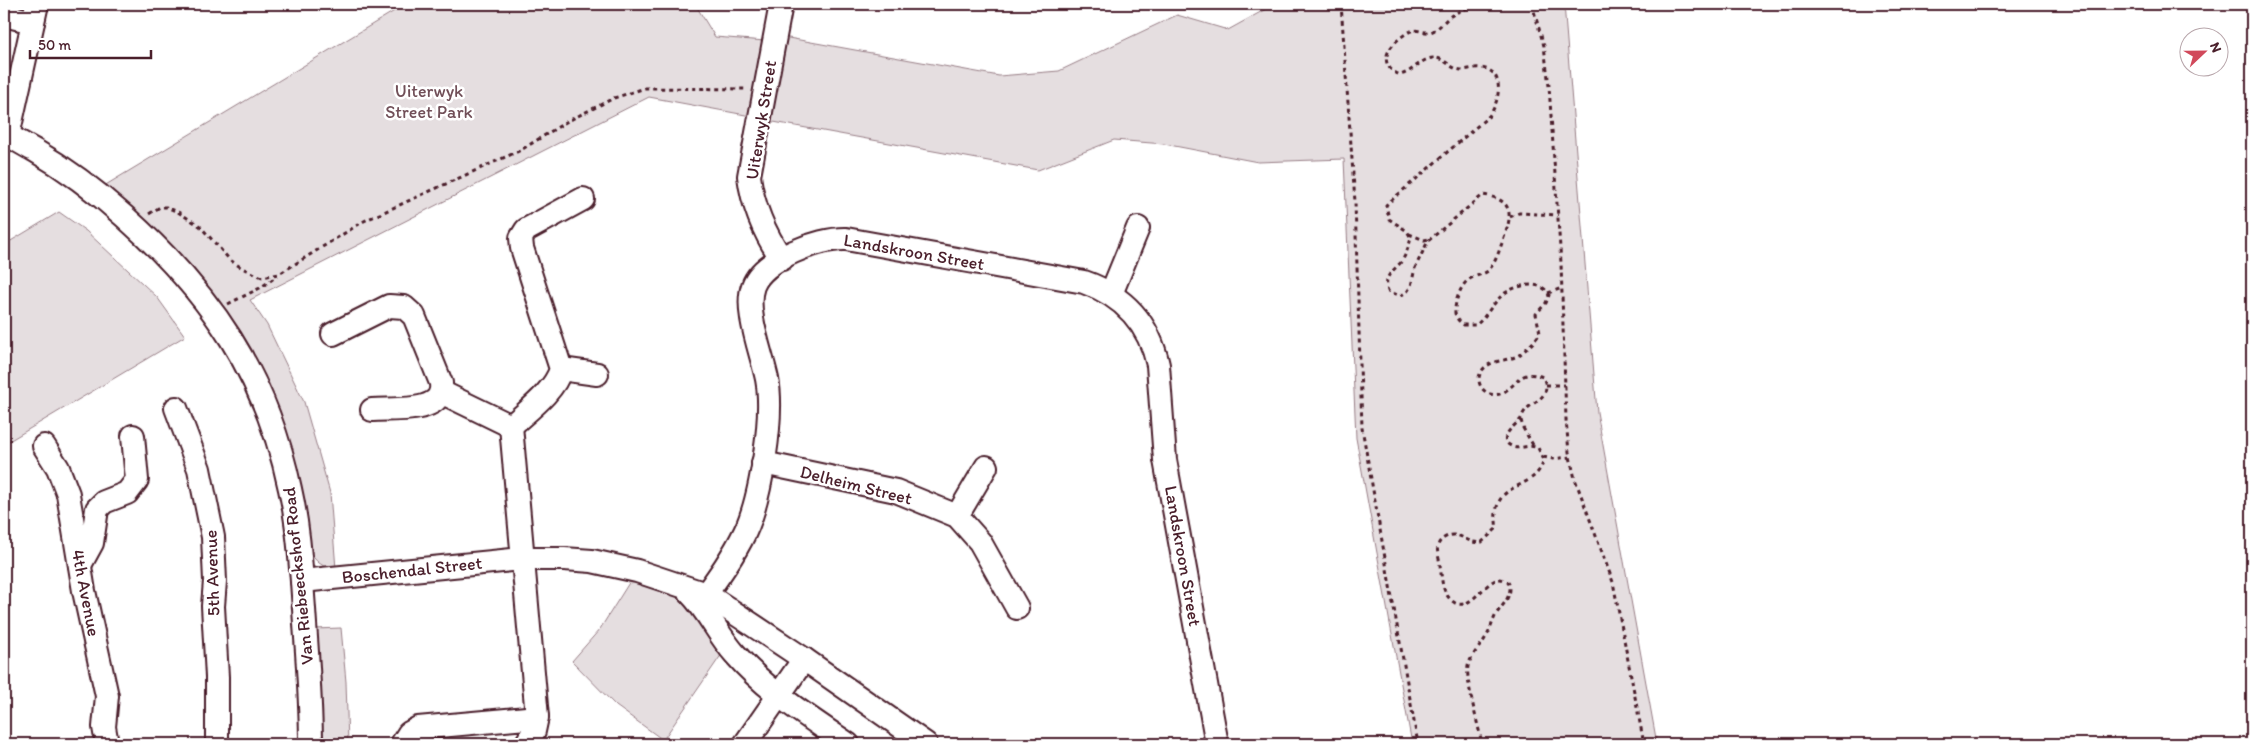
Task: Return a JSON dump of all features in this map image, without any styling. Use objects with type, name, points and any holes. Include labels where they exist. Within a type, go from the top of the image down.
[{"type":"street","name":"Uiterwyk Street","points":[[781,4],[749,176],[759,220],[782,259]]},
{"type":"street","points":[[4,15],[35,13],[6,135]]},
{"type":"street","name":"Van Riebeeckshof Road","points":[[6,135],[52,160],[93,188],[173,262],[214,311],[249,369],[274,429],[291,491],[302,581],[311,706],[311,744]]},
{"type":"street","points":[[511,426],[543,396],[557,379],[561,370],[522,248],[521,238],[526,230],[583,199]]},
{"type":"street","points":[[1111,294],[1138,228]]},
{"type":"street","name":"Landskroon Street","points":[[697,595],[746,530],[763,463],[769,419],[769,394],[752,313],[751,295],[753,287],[763,270],[823,240],[846,239],[1084,282],[1111,294],[1136,316],[1144,327],[1156,352],[1165,460],[1217,744]]},
{"type":"street","points":[[333,334],[389,306],[404,307],[414,316],[441,383],[441,392],[436,401],[427,406],[372,410]]},
{"type":"street","points":[[561,370],[597,374]]},
{"type":"street","points":[[441,392],[511,426]]},
{"type":"street","name":"5th Avenue","points":[[176,408],[199,469],[213,537],[214,581],[212,606],[217,677],[217,744]]},
{"type":"street","points":[[511,426],[537,717],[534,731],[526,744]]},
{"type":"street","points":[[80,565],[92,543],[97,509],[104,502],[127,493],[137,480],[133,436]]},
{"type":"street","name":"4th Avenue","points":[[44,446],[58,468],[68,494],[80,565],[107,696],[104,727],[107,744]]},
{"type":"street","name":"Delheim Street","points":[[763,463],[896,491],[957,516],[980,542],[1016,608]]},
{"type":"street","points":[[957,516],[986,467]]},
{"type":"street","name":"Boschendal Street","points":[[302,581],[522,559],[564,558],[592,561],[645,573],[697,595],[804,659],[926,744]]},
{"type":"street","points":[[697,595],[733,652],[778,695],[848,744]]},
{"type":"street","points":[[745,744],[804,659]]},
{"type":"street","points":[[402,744],[409,733],[418,728],[537,717]]},
{"type":"path","points":[[1341,4],[1355,202],[1362,428],[1418,744]]},
{"type":"path","points":[[1432,237],[1424,240],[1409,234],[1401,226],[1389,219],[1386,205],[1489,116],[1497,100],[1499,85],[1496,76],[1489,70],[1480,67],[1461,70],[1439,58],[1432,58],[1424,60],[1407,74],[1400,75],[1388,68],[1385,58],[1389,49],[1409,32],[1415,30],[1433,31],[1453,14],[1475,4]]},
{"type":"path","points":[[1532,4],[1544,46],[1549,86],[1558,214],[1570,457],[1575,480],[1613,582],[1644,744]]},
{"type":"path","points":[[214,311],[260,288],[364,221],[520,150],[566,122],[614,98],[645,88],[765,89]]},
{"type":"path","points":[[1409,234],[1411,238],[1402,260],[1390,272],[1386,280],[1388,291],[1394,295],[1400,296],[1407,292],[1411,286],[1415,268],[1428,241],[1432,237],[1470,203],[1483,195],[1495,197],[1504,202],[1510,211],[1510,222],[1493,265],[1488,271],[1468,280],[1463,286],[1455,313],[1458,320],[1464,325],[1476,325],[1501,297],[1514,288],[1533,284],[1546,290],[1548,293]]},
{"type":"path","points":[[135,226],[152,211],[160,207],[166,207],[200,226],[230,260],[242,268],[262,277],[279,274]]},
{"type":"path","points":[[1510,217],[1519,213],[1558,214]]},
{"type":"path","points":[[1548,293],[1562,288]]},
{"type":"path","points":[[1536,446],[1516,448],[1507,442],[1506,436],[1525,410],[1541,398],[1546,391],[1543,377],[1535,374],[1525,375],[1519,378],[1507,390],[1495,395],[1487,394],[1481,387],[1479,378],[1488,365],[1518,355],[1536,339],[1540,333],[1536,314],[1546,303],[1548,293]]},
{"type":"path","points":[[1546,385],[1565,385]]},
{"type":"path","points":[[1482,744],[1466,677],[1468,663],[1486,637],[1496,615],[1510,593],[1510,588],[1508,582],[1502,579],[1493,580],[1472,601],[1463,604],[1454,603],[1441,583],[1437,546],[1441,540],[1449,535],[1461,536],[1470,543],[1482,542],[1494,533],[1496,529],[1496,514],[1502,497],[1507,491],[1531,480],[1538,474],[1542,467],[1543,457],[1523,428],[1522,416]]},
{"type":"path","points":[[1543,457],[1554,459],[1570,457]]},
{"type":"green space","name":"Uiterwyk Street Park","points":[[406,4],[695,4],[715,37],[765,41],[751,116],[649,97],[250,300],[267,325],[304,402],[330,493],[336,569],[320,564],[309,550],[242,336],[215,296],[190,266],[104,186]]},
{"type":"green space","points":[[1275,4],[1564,4],[1597,412],[1657,744],[1412,744],[1356,438],[1344,159],[1258,162],[1164,144],[1114,140],[1038,170],[768,121],[783,37],[999,76],[1059,71],[1177,15],[1228,30]]},
{"type":"green space","points":[[59,212],[86,231],[157,297],[185,336],[4,444],[4,245]]},
{"type":"green space","points":[[632,578],[676,595],[686,602],[726,648],[663,740],[616,706],[572,661],[600,629]]},
{"type":"green space","points":[[341,628],[346,682],[348,744],[322,744],[315,629]]}]
